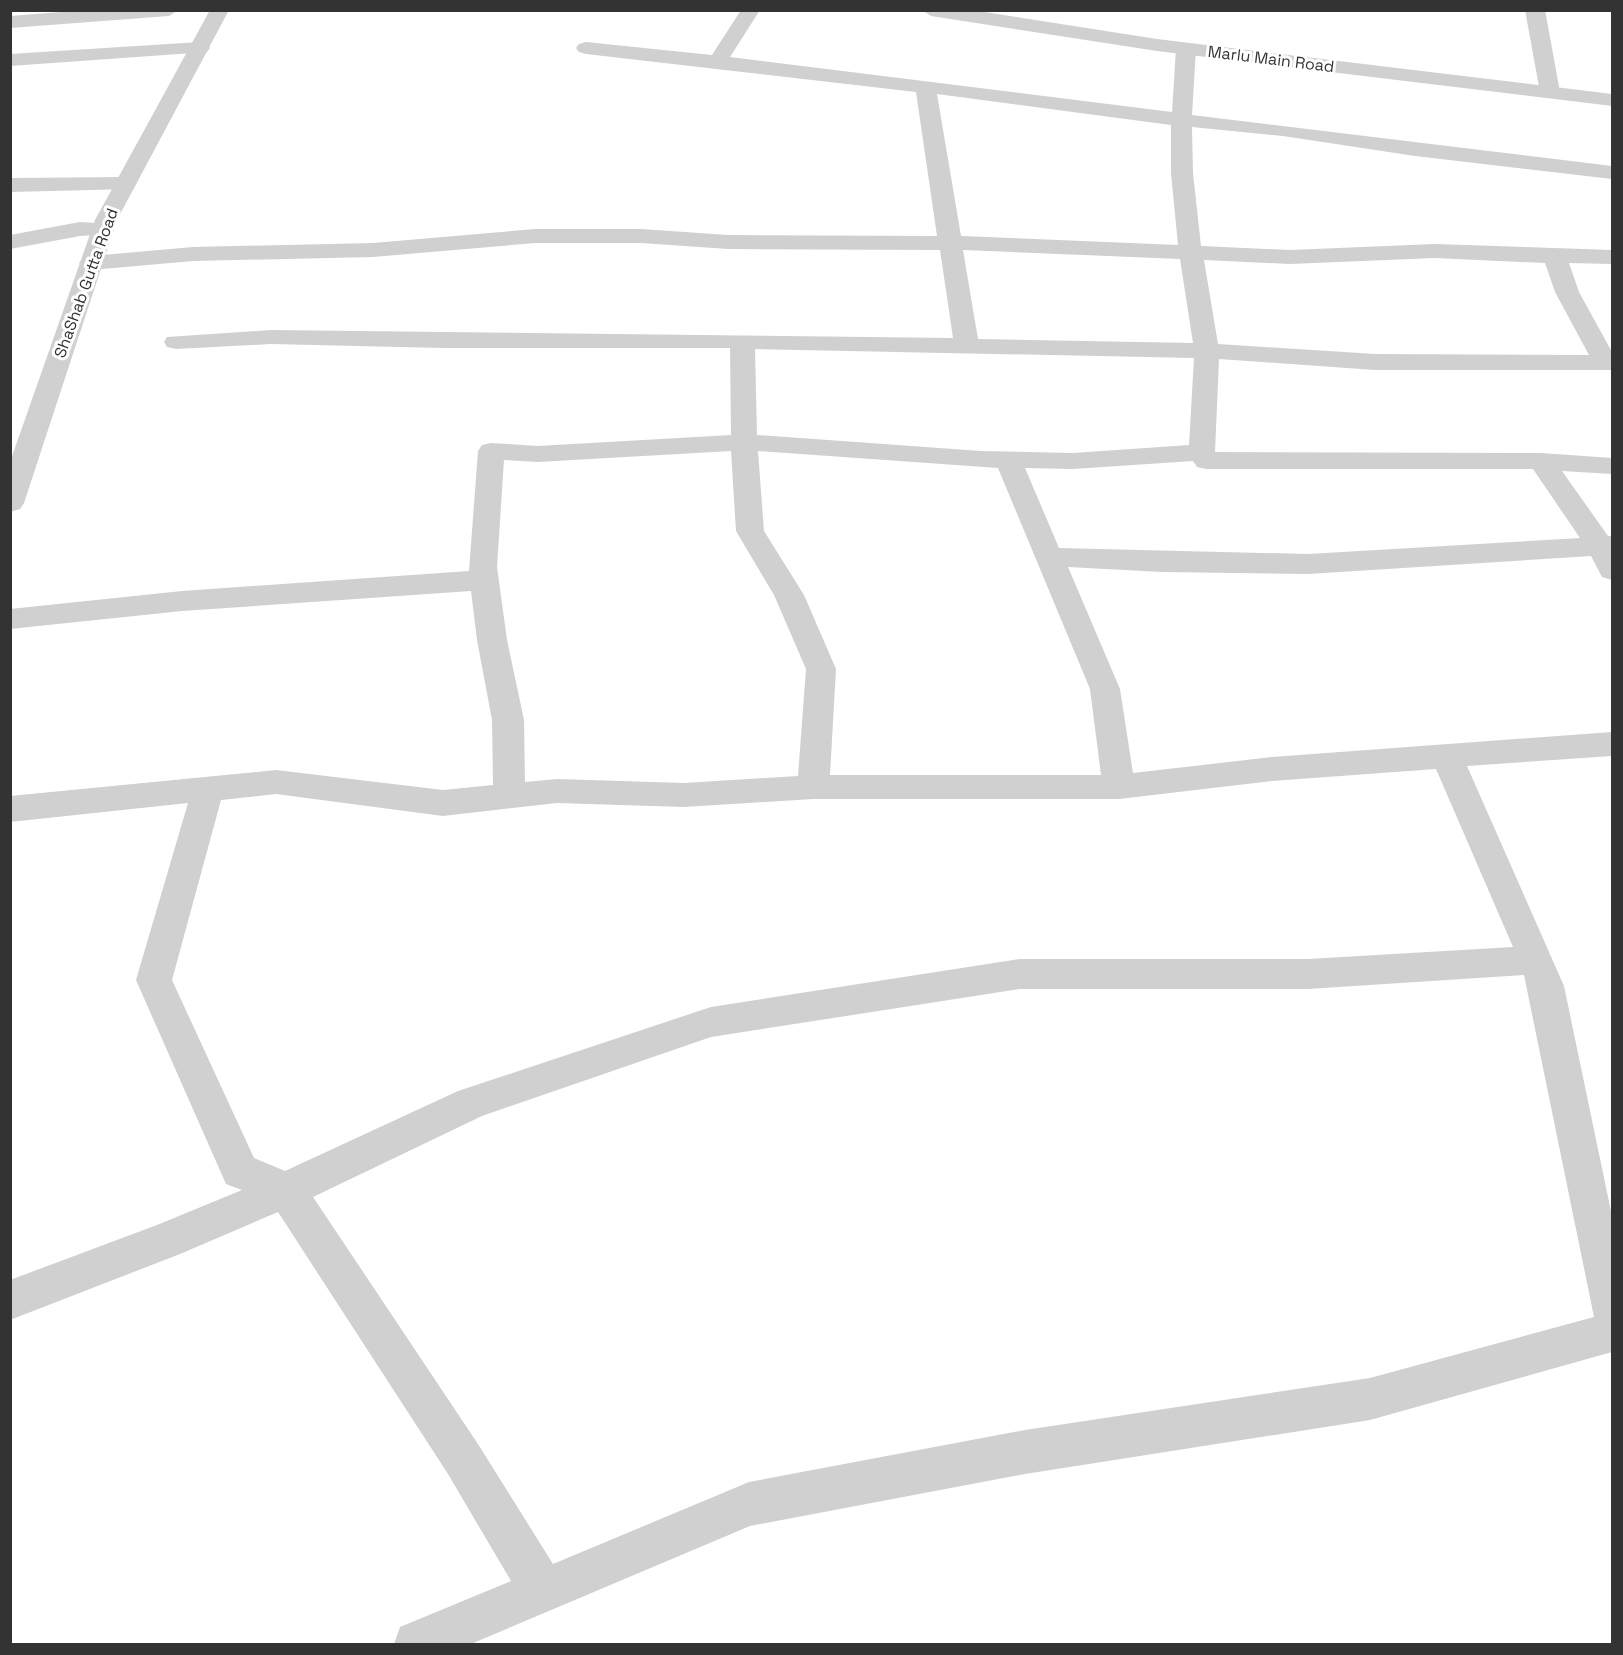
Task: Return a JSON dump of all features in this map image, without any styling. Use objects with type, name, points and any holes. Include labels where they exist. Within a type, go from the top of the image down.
[{"type":"street","points":[[10,22],[169,10]]},
{"type":"street","name":"ShaShab Gutta Road","points":[[10,503],[103,229],[125,184],[220,10]]},
{"type":"street","points":[[717,62],[751,10]]},
{"type":"street","name":"Marlu Main Road","points":[[931,10],[1186,49],[1612,100]]},
{"type":"street","points":[[1534,10],[1550,92]]},
{"type":"street","points":[[10,60],[200,48]]},
{"type":"street","points":[[586,48],[926,87],[1182,120],[1283,130],[1415,150],[1612,172]]},
{"type":"street","points":[[1186,49],[1182,174],[1191,254],[1207,351],[1202,452],[1206,461],[1542,461],[1612,466]]},
{"type":"street","points":[[926,87],[967,345]]},
{"type":"street","points":[[10,185],[125,184]]},
{"type":"street","points":[[10,242],[80,229],[103,229]]},
{"type":"street","points":[[91,263],[193,254],[373,250],[535,236],[641,236],[728,242],[1037,245],[1290,257],[1434,251],[1612,257]]},
{"type":"street","points":[[1556,256],[1568,292],[1609,363]]},
{"type":"street","points":[[177,342],[271,337],[444,341],[742,341],[1207,351],[1375,362],[1609,363]]},
{"type":"street","points":[[742,341],[744,442],[750,531],[789,595],[821,669],[813,787]]},
{"type":"street","points":[[509,796],[508,720],[492,640],[484,580],[486,492],[491,451],[538,454],[744,442],[1008,460],[1073,460],[1202,452]]},
{"type":"street","points":[[1008,460],[1105,689],[1119,787]]},
{"type":"street","points":[[1542,461],[1606,545],[1612,570]]},
{"type":"street","points":[[1048,557],[1119,558],[1162,562],[1308,564],[1606,545]]},
{"type":"street","points":[[10,619],[124,606],[484,580]]},
{"type":"street","points":[[10,809],[276,782],[443,803],[558,790],[684,795],[813,787],[1119,787],[1272,769],[1612,744]]},
{"type":"street","points":[[1446,756],[1546,986],[1612,1311]]},
{"type":"street","points":[[208,790],[154,980],[240,1171],[286,1190],[463,1459],[543,1591]]},
{"type":"street","points":[[10,1300],[166,1241],[286,1190],[471,1103],[711,1022],[1020,974],[1308,974],[1536,960]]},
{"type":"street","points":[[417,1644],[749,1504],[1025,1452],[1370,1399],[1612,1332]]}]
